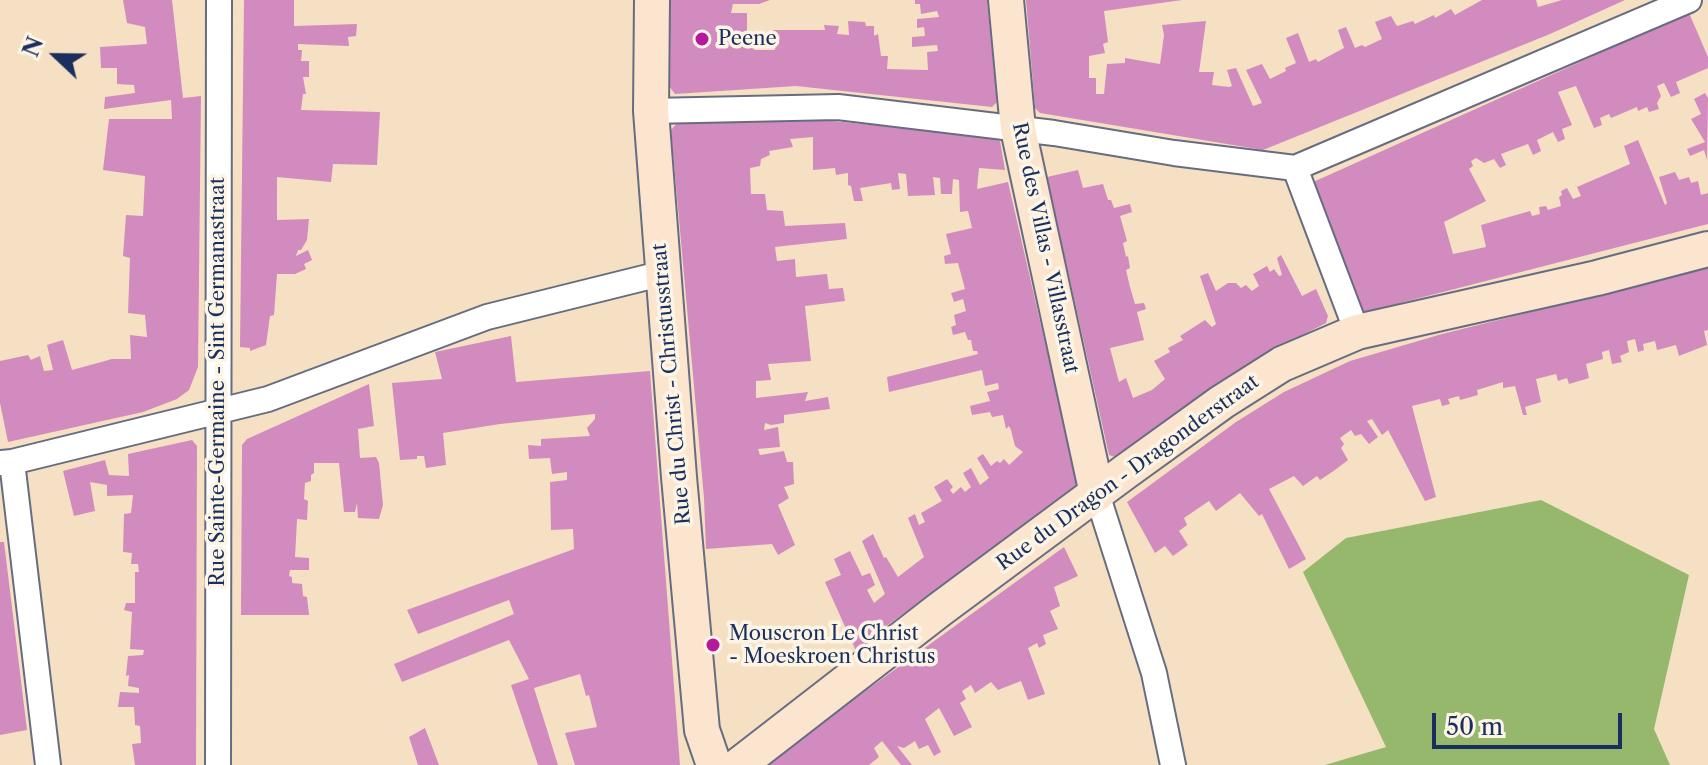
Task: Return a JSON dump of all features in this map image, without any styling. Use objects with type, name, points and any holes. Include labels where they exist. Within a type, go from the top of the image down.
[{"type":"street","name":"Rue Sainte-Germaine - Sint Germanastraat","points":[[218,765],[219,0]]},
{"type":"street","name":"Rue du Christ - Christusstraat","points":[[652,0],[651,111],[664,273],[702,730],[714,765]]},
{"type":"street","name":"Rue des Villas - Villasstraat","points":[[1006,0],[1018,129],[1097,494]]},
{"type":"street","points":[[651,111],[838,107],[1054,133],[1174,153],[1295,168],[1689,0]]},
{"type":"street","points":[[1295,168],[1357,332]]},
{"type":"street","name":"Rue du Dragon - Dragonderstraat","points":[[739,765],[939,610],[1222,402],[1282,364],[1357,332],[1597,278],[1708,249]]},
{"type":"street","points":[[48,765],[6,462],[268,399],[487,317],[664,273]]},
{"type":"street","points":[[1097,494],[1154,673],[1173,765]]},
{"type":"green space","points":[[1541,500],[1689,575],[1654,729],[1670,765],[1325,765],[1386,747],[1303,572],[1346,538]]},
{"type":"building","points":[[123,0],[172,0],[183,98],[201,96],[198,367],[189,390],[177,399],[143,412],[8,442],[0,403],[0,361],[28,355],[31,360],[40,356],[44,371],[53,370],[47,345],[63,340],[72,370],[112,359],[131,359],[130,335],[147,337],[145,315],[128,313],[130,258],[123,256],[126,215],[143,216],[145,176],[103,170],[109,119],[172,119],[171,100],[104,109],[105,97],[135,93],[134,85],[117,84],[117,68],[101,68],[100,47],[147,44],[145,27],[127,23]]},
{"type":"building","points":[[244,0],[294,0],[294,26],[357,24],[356,36],[348,37],[349,46],[298,44],[298,50],[302,50],[301,61],[309,61],[309,77],[303,77],[306,94],[303,94],[301,110],[380,112],[377,165],[333,164],[331,182],[277,177],[277,220],[309,219],[307,240],[296,256],[308,250],[312,260],[304,264],[306,269],[295,274],[277,274],[274,315],[270,316],[266,345],[250,351],[250,348],[240,347]]},
{"type":"building","points":[[670,0],[770,0],[759,4],[733,4],[731,13],[747,13],[747,31],[741,32],[741,40],[755,40],[754,50],[775,50],[773,30],[825,30],[824,25],[839,26],[837,34],[849,35],[848,21],[865,22],[866,26],[874,26],[874,36],[878,34],[881,56],[888,56],[887,69],[928,70],[927,52],[938,51],[937,45],[912,47],[912,37],[925,36],[924,27],[917,28],[917,19],[939,17],[937,11],[921,14],[920,4],[915,4],[915,0],[987,0],[997,102],[992,107],[796,86],[675,94],[669,86]]},
{"type":"building","points":[[1026,0],[1182,0],[1104,11],[1108,42],[1103,44],[1105,53],[1089,56],[1089,78],[1096,78],[1096,94],[1104,94],[1107,64],[1125,63],[1125,58],[1160,64],[1164,35],[1162,25],[1206,21],[1199,72],[1214,72],[1212,85],[1229,87],[1232,86],[1227,70],[1236,68],[1253,106],[1262,103],[1246,70],[1262,64],[1270,79],[1286,71],[1285,68],[1296,63],[1286,38],[1298,33],[1309,62],[1316,59],[1318,62],[1344,48],[1338,30],[1346,27],[1355,48],[1365,47],[1382,39],[1375,22],[1391,16],[1397,26],[1413,21],[1415,24],[1434,15],[1435,18],[1451,9],[1455,15],[1482,0],[1536,0],[1538,7],[1562,0],[1625,0],[1550,34],[1263,150],[1040,113],[1035,108]]},
{"type":"building","points":[[1689,13],[1708,57],[1708,68],[1676,82],[1680,93],[1671,97],[1664,83],[1657,86],[1661,96],[1657,103],[1659,109],[1649,112],[1647,107],[1638,111],[1637,107],[1611,118],[1609,114],[1600,118],[1602,125],[1594,128],[1576,86],[1558,92],[1572,125],[1562,129],[1565,139],[1558,142],[1553,132],[1537,140],[1541,151],[1533,155],[1528,144],[1501,154],[1506,165],[1500,168],[1494,159],[1484,163],[1476,158],[1471,161],[1473,166],[1469,169],[1486,201],[1444,222],[1453,254],[1486,247],[1481,225],[1530,211],[1532,216],[1540,214],[1539,207],[1546,206],[1548,210],[1561,206],[1561,191],[1567,188],[1573,199],[1581,196],[1577,187],[1630,164],[1624,146],[1638,140],[1665,205],[1659,177],[1675,172],[1679,180],[1689,177],[1691,183],[1698,181],[1701,195],[1708,193],[1708,224],[1365,312],[1359,309],[1311,183]]},
{"type":"building","points":[[1705,93],[1708,98],[1707,160],[1704,150],[1690,156],[1687,149],[1705,142],[1691,119],[1701,114],[1694,99]]},
{"type":"building","points":[[832,121],[994,137],[1000,141],[1005,170],[979,168],[977,189],[1008,182],[1077,482],[1074,489],[856,651],[825,582],[841,575],[834,559],[850,551],[862,576],[870,573],[875,585],[867,590],[874,603],[885,594],[862,541],[873,534],[884,558],[898,577],[924,557],[908,518],[915,514],[919,525],[925,522],[921,513],[942,501],[934,487],[947,479],[953,487],[950,490],[953,494],[961,487],[965,492],[971,487],[963,473],[971,468],[980,485],[989,478],[977,458],[983,454],[991,466],[1004,459],[1009,465],[1023,452],[1015,446],[1003,415],[992,417],[990,412],[972,415],[970,406],[990,401],[987,392],[999,389],[998,383],[985,386],[982,370],[889,392],[887,377],[978,354],[973,351],[971,340],[965,332],[953,335],[951,327],[956,325],[954,315],[966,311],[963,299],[954,302],[951,293],[965,289],[958,263],[945,264],[944,256],[951,254],[946,234],[972,228],[968,211],[960,212],[959,180],[953,179],[952,194],[941,194],[940,178],[933,177],[935,195],[908,196],[906,174],[898,173],[900,189],[892,190],[891,183],[860,188],[863,201],[854,201],[851,186],[848,185],[848,173],[836,175],[835,168],[813,170],[813,137],[790,139],[793,147],[769,151],[770,155],[761,159],[760,166],[750,168],[751,194],[765,194],[767,210],[783,211],[785,226],[845,223],[847,239],[775,247],[777,261],[795,259],[796,277],[827,274],[829,289],[843,288],[845,301],[805,306],[811,361],[768,364],[771,380],[756,381],[756,398],[808,392],[805,401],[828,397],[830,409],[784,415],[784,423],[765,423],[764,430],[778,427],[780,447],[758,449],[760,455],[784,451],[787,462],[793,462],[794,484],[784,487],[789,498],[778,505],[795,545],[778,555],[772,544],[706,549],[671,130],[678,122]]},
{"type":"building","points":[[1078,170],[1083,188],[1103,184],[1114,208],[1130,204],[1132,212],[1120,216],[1127,241],[1123,243],[1130,268],[1126,270],[1130,287],[1135,304],[1144,303],[1146,309],[1137,312],[1144,340],[1110,348],[1119,382],[1126,378],[1133,398],[1152,390],[1165,379],[1154,361],[1183,340],[1180,336],[1205,320],[1212,327],[1216,324],[1200,276],[1208,273],[1216,291],[1228,283],[1236,283],[1241,288],[1246,285],[1252,291],[1259,286],[1253,274],[1267,266],[1270,272],[1274,269],[1279,276],[1282,275],[1277,258],[1281,255],[1302,296],[1316,289],[1328,316],[1326,323],[1273,350],[1118,458],[1109,455],[1047,177]]},
{"type":"building","points":[[1708,268],[1708,330],[1704,331],[1707,345],[1679,356],[1676,345],[1657,350],[1655,341],[1643,344],[1644,350],[1638,352],[1635,339],[1627,341],[1629,352],[1620,356],[1622,362],[1612,364],[1609,350],[1602,352],[1603,359],[1586,364],[1589,378],[1569,384],[1567,378],[1558,381],[1556,374],[1536,379],[1541,402],[1525,407],[1527,415],[1523,415],[1515,386],[1503,388],[1503,382],[1477,390],[1478,395],[1460,400],[1459,396],[1448,399],[1450,404],[1442,406],[1440,399],[1412,406],[1436,497],[1425,501],[1388,430],[1382,435],[1372,419],[1367,421],[1378,437],[1369,444],[1361,434],[1355,436],[1351,430],[1340,438],[1344,444],[1341,448],[1348,460],[1335,470],[1320,480],[1317,476],[1303,486],[1294,476],[1269,489],[1306,559],[1289,569],[1262,514],[1259,516],[1240,493],[1216,511],[1209,501],[1184,518],[1187,525],[1179,531],[1188,545],[1173,556],[1165,546],[1155,553],[1127,502],[1236,422],[1284,392],[1350,361],[1442,334]]},
{"type":"building","points":[[511,336],[516,382],[650,371],[680,765],[575,765],[565,733],[597,727],[580,674],[534,688],[558,765],[538,765],[511,685],[529,679],[509,640],[402,682],[394,664],[514,614],[509,600],[418,634],[407,610],[574,549],[573,529],[551,530],[550,482],[567,480],[567,472],[552,474],[550,458],[529,459],[528,445],[541,446],[541,439],[590,436],[587,428],[595,419],[595,414],[443,433],[446,465],[426,468],[424,456],[400,460],[392,383],[442,379],[435,352]]},
{"type":"building","points":[[369,384],[374,426],[358,429],[360,458],[376,457],[379,463],[383,505],[379,519],[358,518],[357,503],[355,512],[344,512],[339,463],[314,463],[311,481],[305,483],[307,520],[297,519],[295,557],[309,558],[309,570],[290,570],[289,576],[292,583],[302,584],[309,615],[241,615],[242,445],[247,439]]},
{"type":"building","points":[[192,440],[197,446],[196,765],[135,765],[132,744],[141,743],[140,726],[135,725],[134,707],[118,707],[120,692],[139,693],[139,688],[128,686],[128,656],[143,655],[144,650],[130,649],[132,612],[124,610],[126,603],[135,603],[135,572],[139,572],[138,564],[131,564],[132,553],[123,552],[124,514],[131,513],[133,495],[107,496],[107,485],[90,482],[95,511],[74,516],[63,471],[105,460],[109,475],[129,476],[128,454]]},
{"type":"building","points":[[0,542],[4,542],[27,730],[0,735]]},
{"type":"building","points":[[1064,547],[1078,576],[1054,587],[1060,606],[1050,611],[1058,629],[1043,635],[1046,644],[1039,648],[1037,643],[1028,648],[1045,694],[1028,700],[1021,681],[998,690],[991,682],[975,693],[971,685],[962,691],[966,699],[960,703],[972,727],[954,736],[939,708],[925,719],[941,752],[934,756],[928,745],[919,749],[915,741],[904,748],[897,746],[912,765],[901,765],[882,741],[874,748],[879,757],[869,765],[763,765]]},
{"type":"building","points":[[425,728],[439,765],[418,765],[409,737]]},
{"type":"place","name":"Peene","points":[[702,39]]},
{"type":"place","name":"Mouscron Le Christ - Moeskroen Christus","points":[[713,645]]}]
